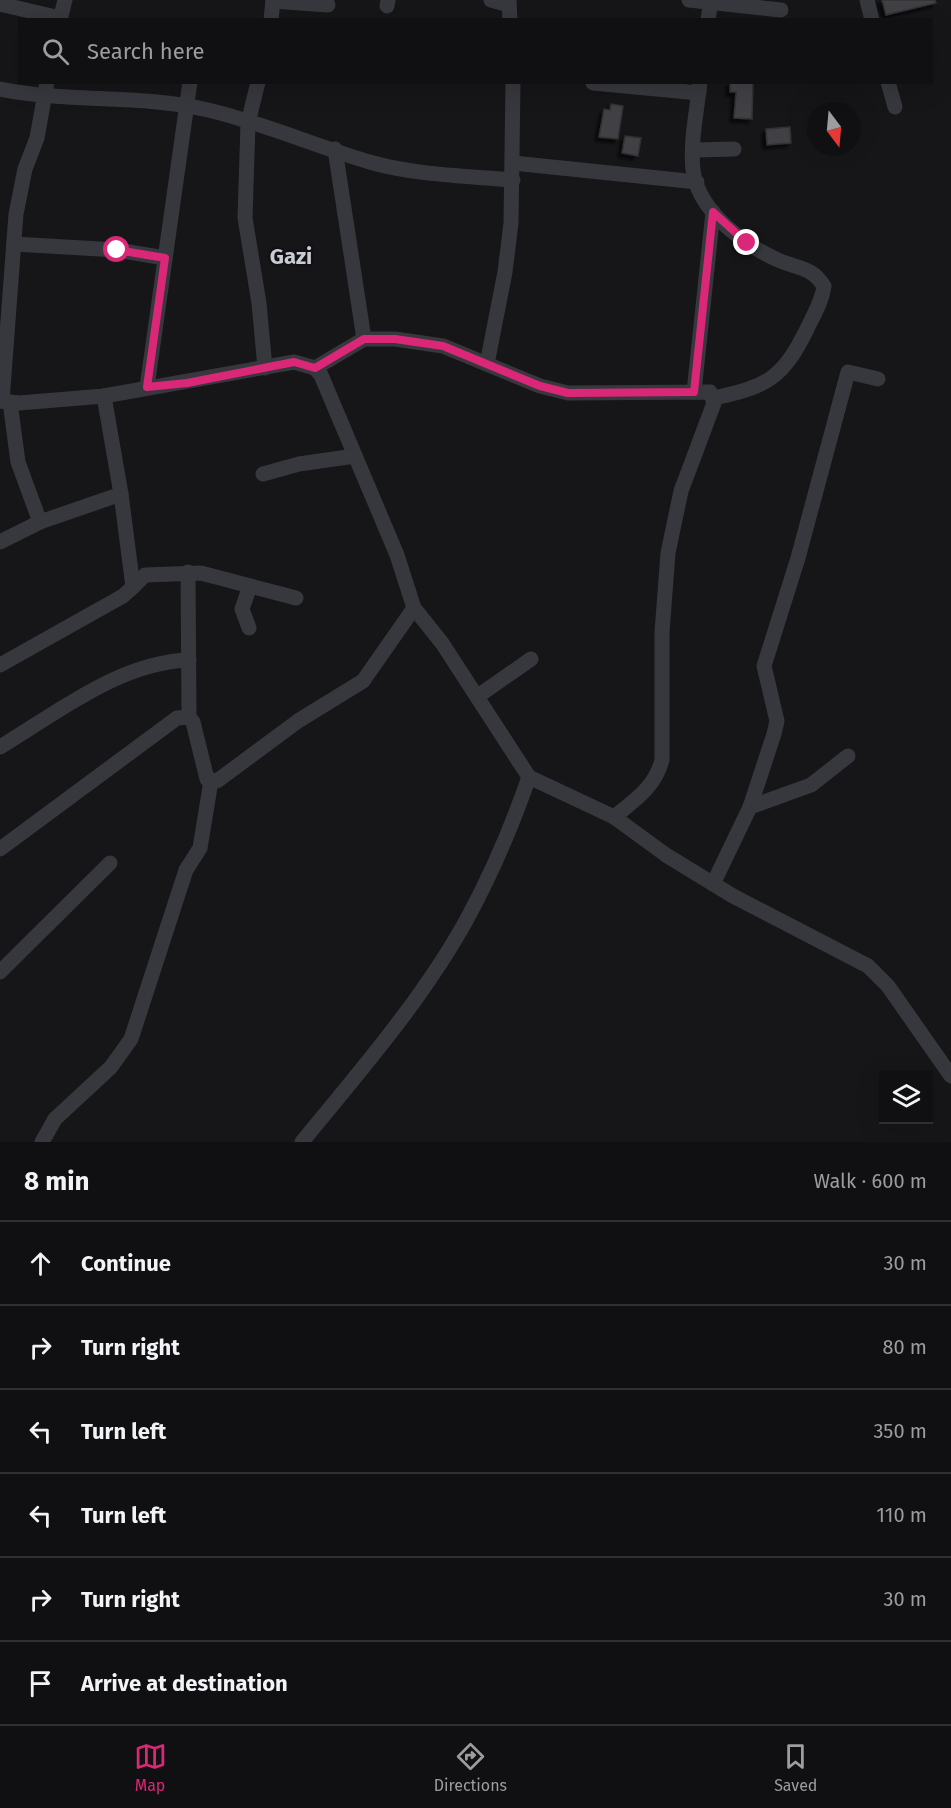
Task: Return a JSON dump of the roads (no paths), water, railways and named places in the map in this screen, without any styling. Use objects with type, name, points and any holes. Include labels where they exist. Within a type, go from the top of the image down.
[{"type":"street","points":[[60,18],[65,0]]},
{"type":"street","points":[[271,18],[273,0],[328,5]]},
{"type":"street","points":[[491,0],[509,8]]},
{"type":"street","points":[[689,0],[781,10]]},
{"type":"street","points":[[867,0],[872,18]]},
{"type":"street","points":[[708,18],[711,1]]},
{"type":"street","points":[[0,4],[56,18]]},
{"type":"street","points":[[147,387],[190,84]]},
{"type":"street","points":[[258,84],[248,123],[245,218],[260,303],[265,368]]},
{"type":"street","points":[[487,364],[505,272],[511,223],[513,84]]},
{"type":"street","points":[[614,84],[700,88],[693,170],[713,212],[747,243],[778,260],[816,273],[824,286],[822,301],[795,352],[780,373],[738,393],[714,398]]},
{"type":"street","points":[[889,84],[895,108]]},
{"type":"street","points":[[0,89],[46,90],[187,106],[335,149],[373,163],[405,169],[513,180]]},
{"type":"street","points":[[40,522],[18,462],[4,402],[16,214],[25,169],[37,138],[46,90]]},
{"type":"street","points":[[694,150],[734,148]]},
{"type":"street","points":[[335,149],[364,339]]},
{"type":"street","points":[[513,163],[697,182]]},
{"type":"street","points":[[694,392],[713,212]]},
{"type":"street","points":[[14,244],[117,250],[165,258]]},
{"type":"street","points":[[315,368],[364,339],[395,339],[443,346],[540,386],[568,393],[710,392],[714,398]]},
{"type":"street","points":[[4,402],[104,396],[147,387],[187,383],[294,362],[315,368],[321,375],[397,555],[414,608],[442,643],[529,777],[614,817],[666,855],[713,884],[868,966],[888,986],[951,1076]]},
{"type":"street","points":[[713,884],[750,807],[777,721],[764,666],[798,558],[848,372],[878,379]]},
{"type":"street","points":[[104,396],[121,494],[133,587]]},
{"type":"street","points":[[614,817],[641,795],[657,776],[662,760],[662,632],[668,553],[681,491],[694,461],[714,398]]},
{"type":"street","points":[[263,474],[311,462],[355,456]]},
{"type":"street","points":[[0,542],[40,522],[121,494]]},
{"type":"street","points":[[188,572],[189,717],[197,736],[207,779],[211,781],[217,781],[298,721],[363,681],[414,608]]},
{"type":"street","points":[[0,665],[123,596],[146,575],[201,573],[296,598]]},
{"type":"street","points":[[249,628],[242,609],[250,586]]},
{"type":"street","points":[[478,696],[531,659]]},
{"type":"street","points":[[0,747],[132,672],[156,663],[189,660]]},
{"type":"street","points":[[0,849],[171,722],[177,718],[189,717]]},
{"type":"street","points":[[750,807],[811,785],[848,756]]},
{"type":"street","points":[[302,1142],[430,978],[466,920],[507,841],[529,777]]},
{"type":"street","points":[[42,1142],[56,1119],[111,1066],[131,1039],[186,870],[200,848],[211,781]]},
{"type":"street","points":[[0,972],[111,863]]},
{"type":"district","name":"Gazi","points":[[291,256]]}]
